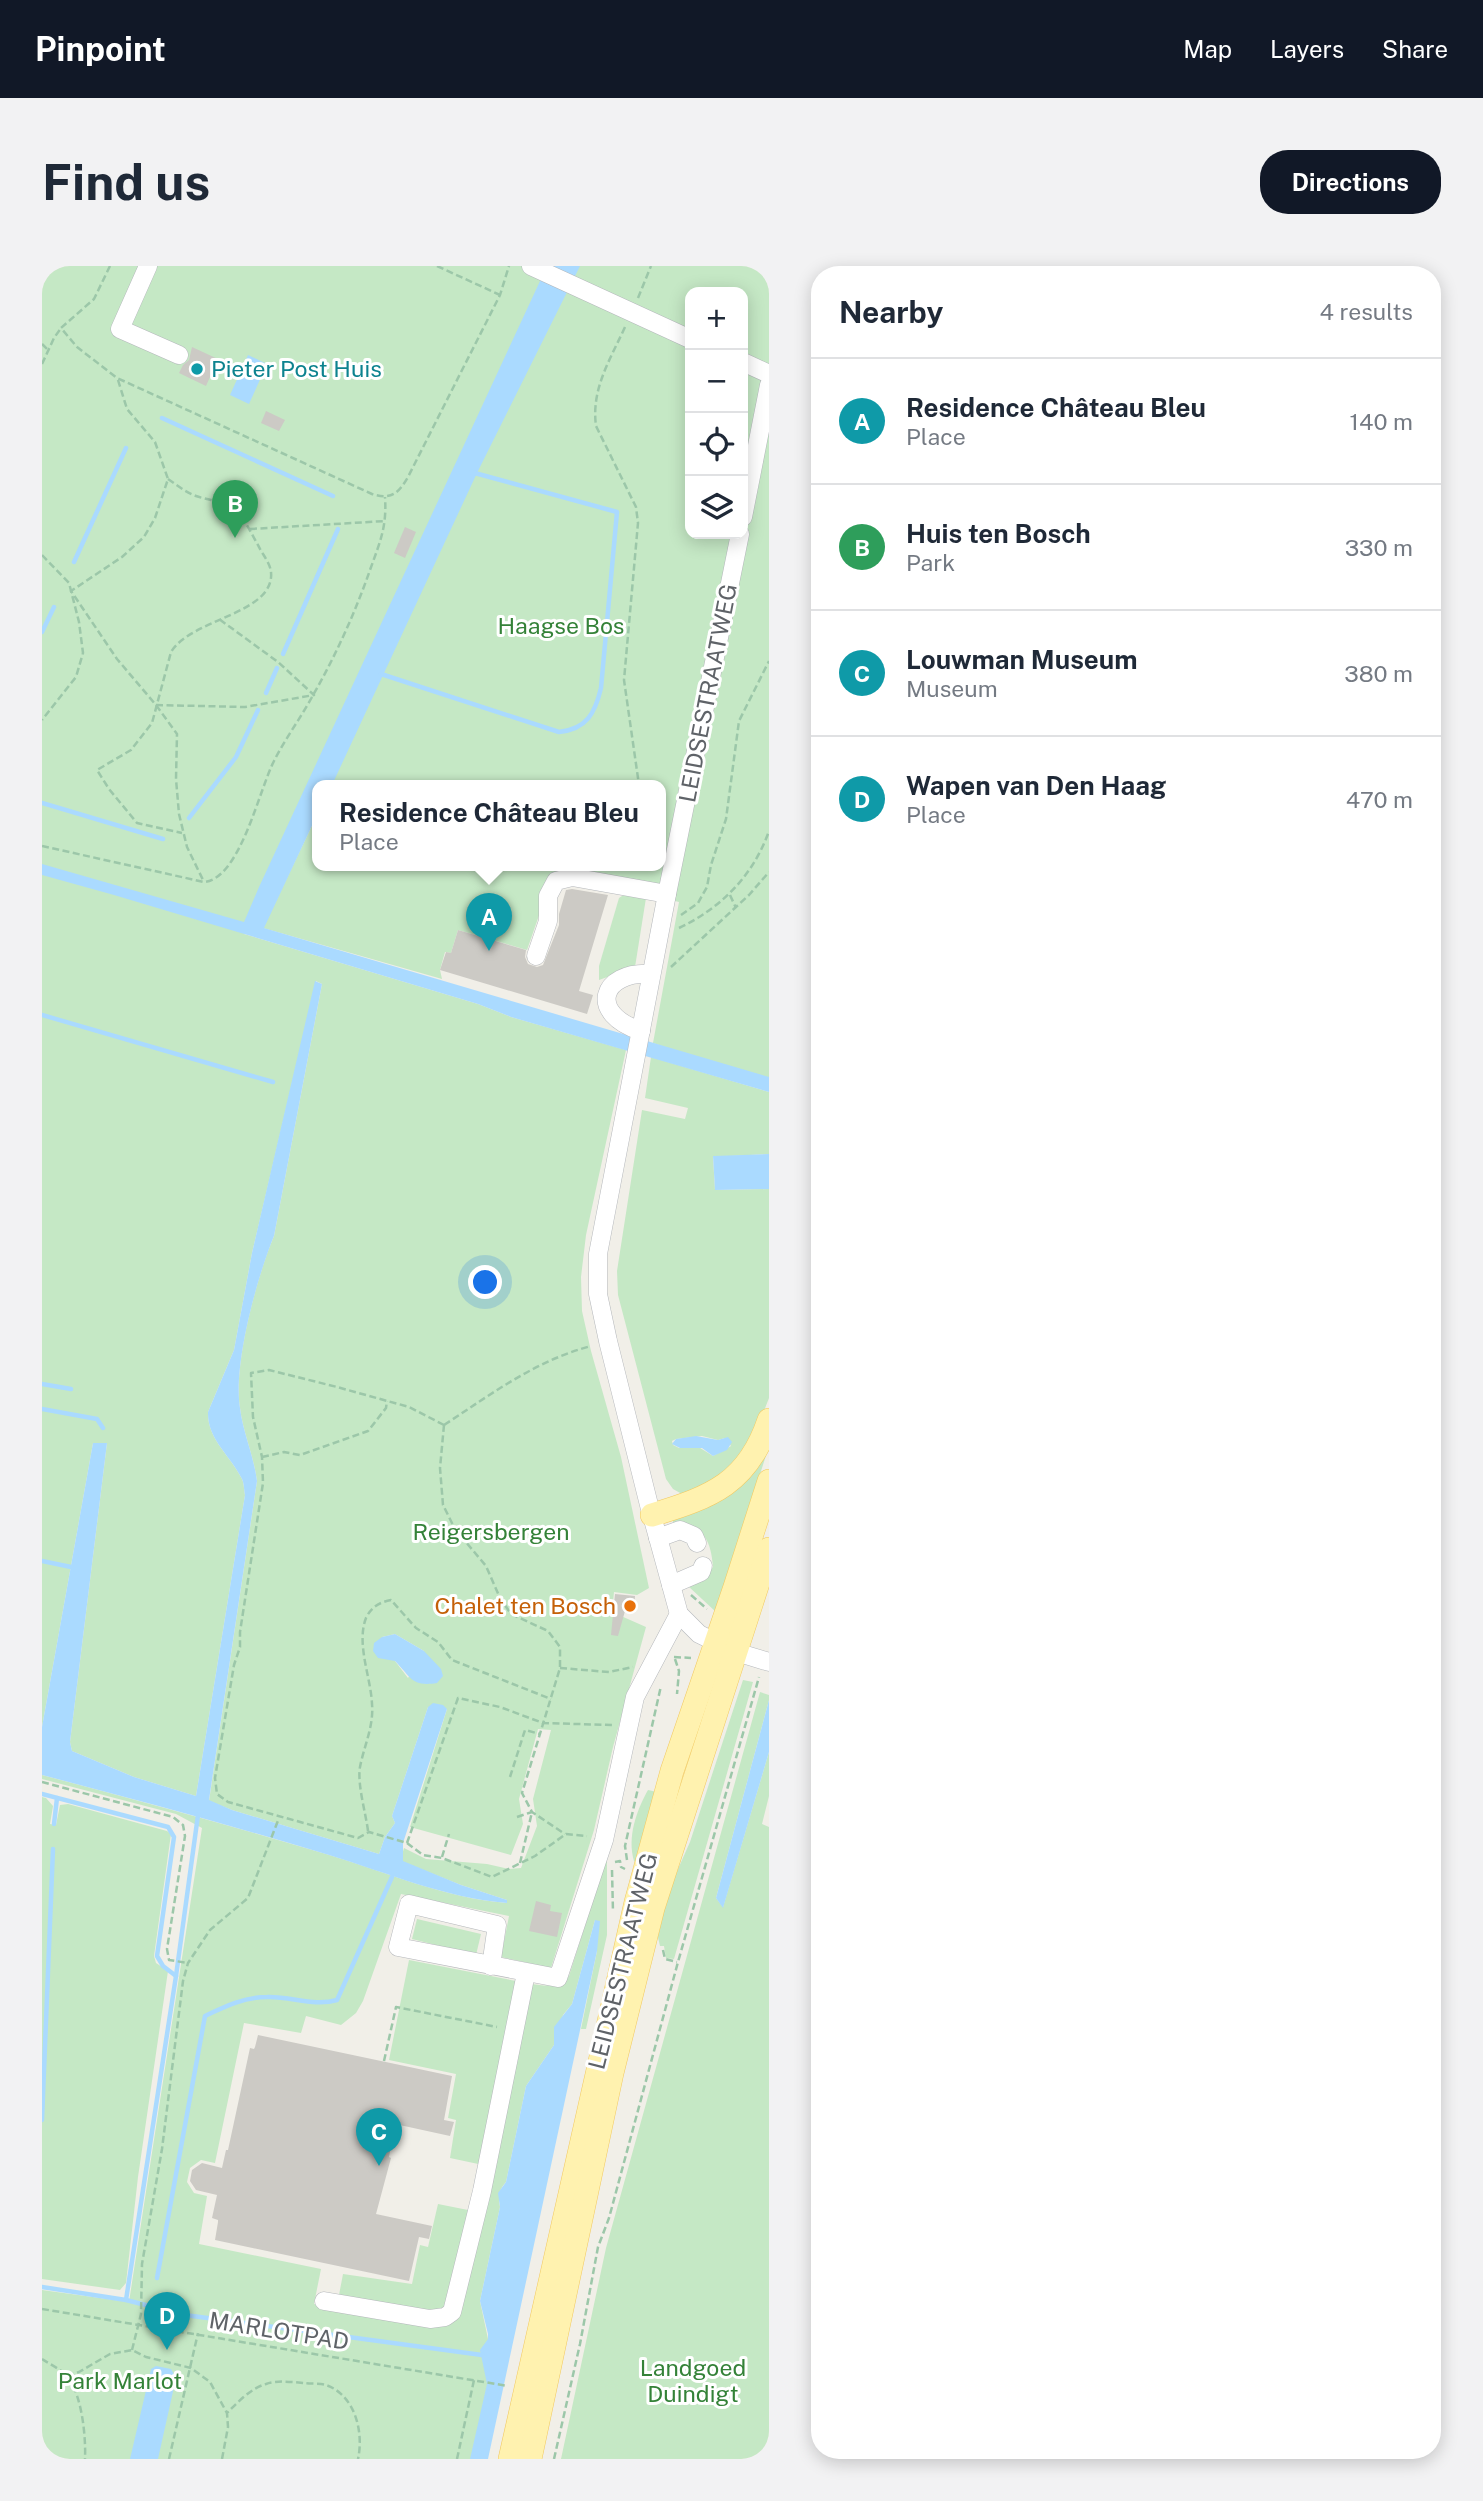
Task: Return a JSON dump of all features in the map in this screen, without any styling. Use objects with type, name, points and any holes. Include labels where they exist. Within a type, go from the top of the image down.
[{"type":"main road","points":[[652,1515],[704,1498],[736,1477],[756,1454],[769,1420]]},
{"type":"main road","points":[[726,1647],[769,1481]]},
{"type":"main road","points":[[726,1647],[769,1549]]},
{"type":"main road","name":"LEIDSESTRAATWEG","points":[[510,2459],[636,1902],[672,1771],[726,1647]]},
{"type":"main road","name":"LEIDSESTRAATWEG","points":[[530,2459],[612,2073],[653,1908],[726,1647]]},
{"type":"street","points":[[148,266],[120,329],[179,355]]},
{"type":"street","points":[[538,269],[685,337]]},
{"type":"street","points":[[748,364],[769,374]]},
{"type":"street","points":[[748,492],[769,385]]},
{"type":"street","name":"LEIDSESTRAATWEG","points":[[679,1614],[608,1341],[598,1294],[598,1254],[651,974],[739,539]]},
{"type":"street","points":[[536,956],[548,921],[548,896],[556,881],[572,877],[667,894]]},
{"type":"street","points":[[640,1031],[620,1023],[612,1016],[607,1009],[607,999],[612,985],[619,980],[633,975],[651,974]]},
{"type":"street","points":[[658,1538],[680,1530],[694,1536],[697,1543]]},
{"type":"street","points":[[671,1585],[701,1572],[703,1566]]},
{"type":"street","points":[[491,1966],[497,1925],[409,1904],[398,1947],[491,1966],[526,1973],[558,1978],[604,1840],[635,1697],[679,1614],[699,1634],[766,1661]]},
{"type":"street","points":[[324,2301],[430,2319],[445,2317],[452,2312],[482,2191],[526,1973]]},
{"type":"path","points":[[42,364],[61,328],[94,299],[110,266]]},
{"type":"path","points":[[437,266],[499,295]]},
{"type":"path","points":[[61,328],[77,347],[117,378],[385,498],[396,492],[408,477],[499,295],[509,266]]},
{"type":"path","points":[[638,780],[624,680],[638,523],[636,507],[596,426],[595,417],[597,390],[604,370],[651,266]]},
{"type":"path","points":[[42,344],[48,350]]},
{"type":"path","points":[[71,591],[127,553],[144,537],[152,524],[168,479],[157,446],[127,409],[117,378]]},
{"type":"path","points":[[168,479],[191,494],[232,508],[249,529],[270,568],[269,585],[262,597],[253,604],[188,634],[175,646],[171,652],[152,723],[136,746],[97,772],[137,823],[184,834]]},
{"type":"path","points":[[42,846],[204,882],[220,877],[248,827],[275,758],[314,695],[361,597],[386,521],[385,498]]},
{"type":"path","points":[[249,529],[386,521]]},
{"type":"path","points":[[42,555],[65,577],[71,591],[83,653],[82,662],[70,685],[42,720]]},
{"type":"path","points":[[71,591],[117,659],[177,734],[176,785],[184,834],[187,847],[204,882]]},
{"type":"path","points":[[218,619],[278,662],[314,695]]},
{"type":"path","points":[[660,933],[698,903],[704,895],[726,819],[739,721],[769,661]]},
{"type":"path","points":[[156,705],[248,706],[314,695]]},
{"type":"path","points":[[660,933],[706,915],[746,877],[769,834]]},
{"type":"path","points":[[651,974],[674,966],[736,908],[769,872]]},
{"type":"path","points":[[729,894],[736,908]]},
{"type":"path","points":[[444,1424],[536,1365],[563,1353],[608,1341]]},
{"type":"path","points":[[444,1424],[409,1407],[387,1401],[269,1370],[251,1373],[253,1417],[262,1457],[263,1483],[240,1647],[234,1665],[215,1779],[217,1794],[228,1802],[278,1819],[358,1838],[369,1832],[405,1843],[424,1855],[442,1858],[492,1877],[535,1856],[565,1834]]},
{"type":"path","points":[[262,1457],[284,1452],[300,1455],[368,1430],[386,1408],[387,1401]]},
{"type":"path","points":[[444,1424],[440,1468],[443,1505],[455,1529],[486,1566],[500,1598],[511,1614],[548,1631],[560,1647],[560,1668],[522,1793],[533,1812],[565,1834],[604,1840]]},
{"type":"path","points":[[369,1832],[359,1770],[369,1736],[373,1706],[364,1639],[365,1620],[372,1609],[391,1600],[416,1628],[438,1643],[452,1660],[551,1699]]},
{"type":"path","points":[[554,2459],[598,2247],[609,2218],[678,1962],[766,1661]]},
{"type":"path","points":[[560,1668],[609,1672],[639,1666]]},
{"type":"path","points":[[405,1843],[458,1698],[500,1707],[543,1723],[629,1726]]},
{"type":"path","name":"LEIDSESTRAATWEG","points":[[630,1870],[625,1846],[657,1700]]},
{"type":"path","points":[[510,1777],[525,1730],[540,1734]]},
{"type":"path","points":[[42,1782],[173,1817],[183,1825],[185,1836],[167,1949],[169,1960],[188,1963]]},
{"type":"path","points":[[517,1817],[533,1812]]},
{"type":"path","points":[[520,1863],[533,1812]]},
{"type":"path","points":[[132,2350],[141,2314],[142,2264],[162,2149],[183,1981],[188,1963],[209,1930],[248,1898],[278,1819]]},
{"type":"path","points":[[442,1858],[449,1833]]},
{"type":"path","points":[[612,1863],[620,1861],[621,1867]]},
{"type":"path","points":[[663,1949],[664,1959],[678,1962]]},
{"type":"path","points":[[384,2061],[396,2007],[513,2031]]},
{"type":"path","name":"MARLOTPAD","points":[[42,2309],[509,2386]]},
{"type":"path","points":[[169,2459],[198,2333]]},
{"type":"path","points":[[67,2376],[110,2354],[132,2350],[146,2357],[191,2368],[210,2382],[227,2413],[228,2427],[222,2459]]},
{"type":"path","points":[[42,2359],[67,2376],[76,2391]]},
{"type":"path","points":[[79,2372],[76,2391],[84,2435],[85,2459]]},
{"type":"path","points":[[457,2459],[474,2380]]},
{"type":"path","points":[[227,2413],[251,2392],[267,2383],[327,2385],[346,2398],[355,2415],[360,2434],[358,2459]]},
{"type":"green space","points":[[42,266],[769,266],[769,1083],[653,1043],[679,902],[554,872],[527,950],[458,930],[451,953],[445,952],[440,970],[442,979],[263,928],[312,825],[312,871],[666,871],[666,780],[312,780],[312,797],[244,934],[626,1050],[586,1235],[581,1277],[582,1311],[621,1457],[649,1588],[637,1595],[614,1592],[612,1612],[646,1627],[613,1747],[594,1830],[551,1968],[501,1957],[509,1916],[401,1894],[363,2001],[356,2013],[341,2025],[306,2016],[301,2033],[244,2023],[215,2163],[201,2160],[190,2168],[187,2182],[194,2193],[207,2196],[199,2244],[321,2269],[314,2304],[441,2323],[531,1984],[547,1986],[569,1976],[607,1857],[607,1935],[586,2029],[581,2029],[597,1951],[595,1920],[572,2004],[563,2015],[554,2045],[526,2086],[506,2182],[500,2194],[500,2207],[480,2301],[488,2339],[501,2361],[480,2459],[42,2459],[42,2290],[129,2302],[202,1828],[176,1814],[42,1779],[42,1775],[291,1844],[438,1890],[507,1903],[507,1900],[403,1862],[404,1848],[426,1859],[487,1864],[509,1869],[521,1868],[537,1826],[533,1799],[551,1730],[538,1729],[519,1799],[523,1824],[511,1855],[410,1827],[447,1709],[428,1707],[392,1816],[395,1823],[385,1837],[379,1854],[209,1801],[257,1481],[240,1408],[243,1345],[254,1297],[274,1236],[322,984],[316,981],[252,1253],[234,1350],[208,1412],[211,1431],[242,1479],[245,1495],[196,1796],[134,1777],[72,1751],[70,1742],[107,1443],[93,1443],[42,1727]],"holes":[[[395,1634],[424,1651],[408,1678],[395,1661],[382,1637]]]},
{"type":"green space","points":[[625,894],[646,898],[635,967],[599,980],[599,966],[619,898]]},
{"type":"green space","points":[[651,1057],[769,1092],[769,1154],[713,1157],[715,1190],[769,1189],[769,1398],[751,1444],[726,1473],[697,1491],[682,1494],[673,1489],[666,1479],[618,1295],[617,1271],[642,1110],[685,1119],[688,1108],[645,1098]],"holes":[[[702,1436],[718,1440],[725,1438],[731,1446],[713,1456],[697,1446],[679,1448],[673,1445],[672,1441]]]},
{"type":"green space","points":[[769,1446],[716,1612],[688,1586],[701,1579],[713,1567],[707,1541],[698,1530],[673,1523],[673,1519]]},
{"type":"green space","points":[[743,1680],[753,1682],[674,1959],[666,1958],[656,1929],[670,1887],[690,1842]]},
{"type":"green space","name":"Landgoed Duindigt","points":[[760,1692],[769,1695],[769,1700],[716,1898],[723,1907],[769,1752],[769,1796],[762,1824],[769,1827],[769,2459],[561,2459],[606,2248]]},
{"type":"green space","points":[[648,1790],[657,1792],[638,1864],[634,1861],[632,1852],[632,1834],[636,1816]]},
{"type":"green space","points":[[42,1797],[53,1806],[50,1824],[56,1825],[60,1805],[68,1804],[171,1834],[154,1956],[156,1963],[168,1971],[138,2177],[126,2283],[120,2290],[42,2279]]},
{"type":"green space","points":[[417,1919],[481,1934],[476,1955],[412,1939]]},
{"type":"green space","points":[[409,1960],[521,1982],[483,2165],[450,2158],[456,2120],[448,2118],[456,2074],[389,2060]]},
{"type":"green space","points":[[438,2204],[473,2211],[453,2305],[428,2314],[339,2295],[343,2274],[412,2284],[420,2245],[428,2247]]},
{"type":"water","points":[[547,266],[580,266],[477,473],[334,780],[312,780],[312,826],[264,928],[769,1077],[769,1092],[42,875],[42,864],[244,922]]},
{"type":"water","points":[[248,355],[267,364],[249,404],[230,395]]},
{"type":"water","points":[[315,981],[322,984],[274,1236],[254,1297],[243,1345],[240,1408],[257,1481],[209,1800],[232,1810],[379,1854],[385,1837],[395,1823],[392,1816],[428,1707],[433,1703],[443,1705],[447,1709],[403,1843],[403,1861],[461,1885],[507,1900],[507,1903],[461,1896],[417,1884],[257,1834],[42,1775],[42,1727],[93,1443],[107,1443],[70,1742],[72,1751],[134,1777],[196,1796],[245,1495],[242,1479],[211,1431],[208,1412],[234,1350],[252,1253]]},
{"type":"water","points":[[769,1154],[769,1189],[715,1190],[713,1156]]},
{"type":"water","points":[[696,1436],[718,1440],[728,1437],[732,1442],[727,1450],[713,1456],[702,1448],[680,1448],[672,1444],[676,1439]]},
{"type":"water","points":[[395,1634],[424,1651],[441,1669],[443,1676],[437,1683],[417,1682],[395,1661],[378,1658],[373,1651],[374,1643],[382,1637]]},
{"type":"water","points":[[769,1700],[769,1752],[723,1908],[716,1898]]},
{"type":"water","points":[[595,1920],[600,1921],[597,1951],[488,2459],[470,2459],[487,2384],[480,2350],[488,2339],[488,2334],[480,2301],[500,2207],[498,2193],[506,2182],[526,2086],[554,2045],[554,2027],[572,2004]]},
{"type":"water","points":[[156,2366],[171,2369],[176,2378],[158,2459],[130,2459],[151,2369]]},
{"type":"building","name":"Pieter Post Huis","points":[[192,347],[218,359],[206,386],[179,373],[189,360]]},
{"type":"building","points":[[266,411],[285,420],[279,431],[261,423]]},
{"type":"building","points":[[405,527],[416,532],[405,558],[394,553]]},
{"type":"building","points":[[566,890],[608,895],[579,991],[593,995],[587,1014],[440,970],[446,952],[451,953],[458,930],[526,950],[528,964],[537,967],[543,965],[559,925],[559,914]]},
{"type":"building","points":[[615,1594],[635,1596],[634,1611],[625,1611],[618,1636],[611,1635]]},
{"type":"building","points":[[536,1901],[551,1905],[550,1911],[562,1913],[557,1937],[529,1931]]},
{"type":"building","points":[[258,2035],[452,2076],[444,2120],[454,2122],[450,2136],[395,2124],[389,2157],[391,2158],[376,2214],[432,2226],[429,2239],[419,2237],[409,2281],[215,2240],[218,2220],[212,2218],[217,2195],[196,2190],[190,2181],[192,2170],[202,2163],[222,2168],[250,2048],[254,2049]]},
{"type":"waterway","points":[[162,418],[333,496]]},
{"type":"waterway","points":[[74,562],[126,448]]},
{"type":"waterway","points":[[381,674],[559,732],[583,723],[596,705],[601,688],[617,512],[471,472]]},
{"type":"waterway","points":[[283,654],[338,529]]},
{"type":"waterway","points":[[42,632],[54,607]]},
{"type":"waterway","points":[[266,693],[277,668]]},
{"type":"waterway","points":[[189,818],[236,757],[258,710]]},
{"type":"waterway","points":[[42,803],[163,839]]},
{"type":"waterway","points":[[42,1015],[273,1082]]},
{"type":"waterway","points":[[42,1384],[71,1389]]},
{"type":"waterway","points":[[42,1409],[97,1419],[103,1428]]},
{"type":"waterway","points":[[42,1561],[71,1567]]},
{"type":"waterway","points":[[42,1794],[168,1827],[174,1837],[157,1956],[163,1966],[176,1976]]},
{"type":"waterway","points":[[54,1824],[57,1798]]},
{"type":"waterway","points":[[126,2300],[198,1815]]},
{"type":"waterway","points":[[42,2120],[53,1849]]},
{"type":"waterway","points":[[157,2278],[205,2016],[234,2003],[259,1997],[311,2002],[337,2000],[392,1877]]},
{"type":"waterway","points":[[42,2287],[126,2300],[185,2315],[482,2355]]},
{"type":"place","name":"Pieter Post Huis","points":[[197,369]]},
{"type":"place","name":"Huis ten Bosch","points":[[235,538]]},
{"type":"place","name":"Residence Château Bleu","points":[[489,951]]},
{"type":"place","name":"Chalet ten Bosch","points":[[630,1606]]},
{"type":"place","name":"Louwman Museum","points":[[379,2166]]},
{"type":"place","name":"Wapen van Den Haag","points":[[167,2350]]},
{"type":"park label","name":"Haagse Bos","points":[[561,626]]},
{"type":"park label","name":"Reigersbergen","points":[[491,1532]]},
{"type":"park label","name":"Park Marlot","points":[[120,2381]]}]
